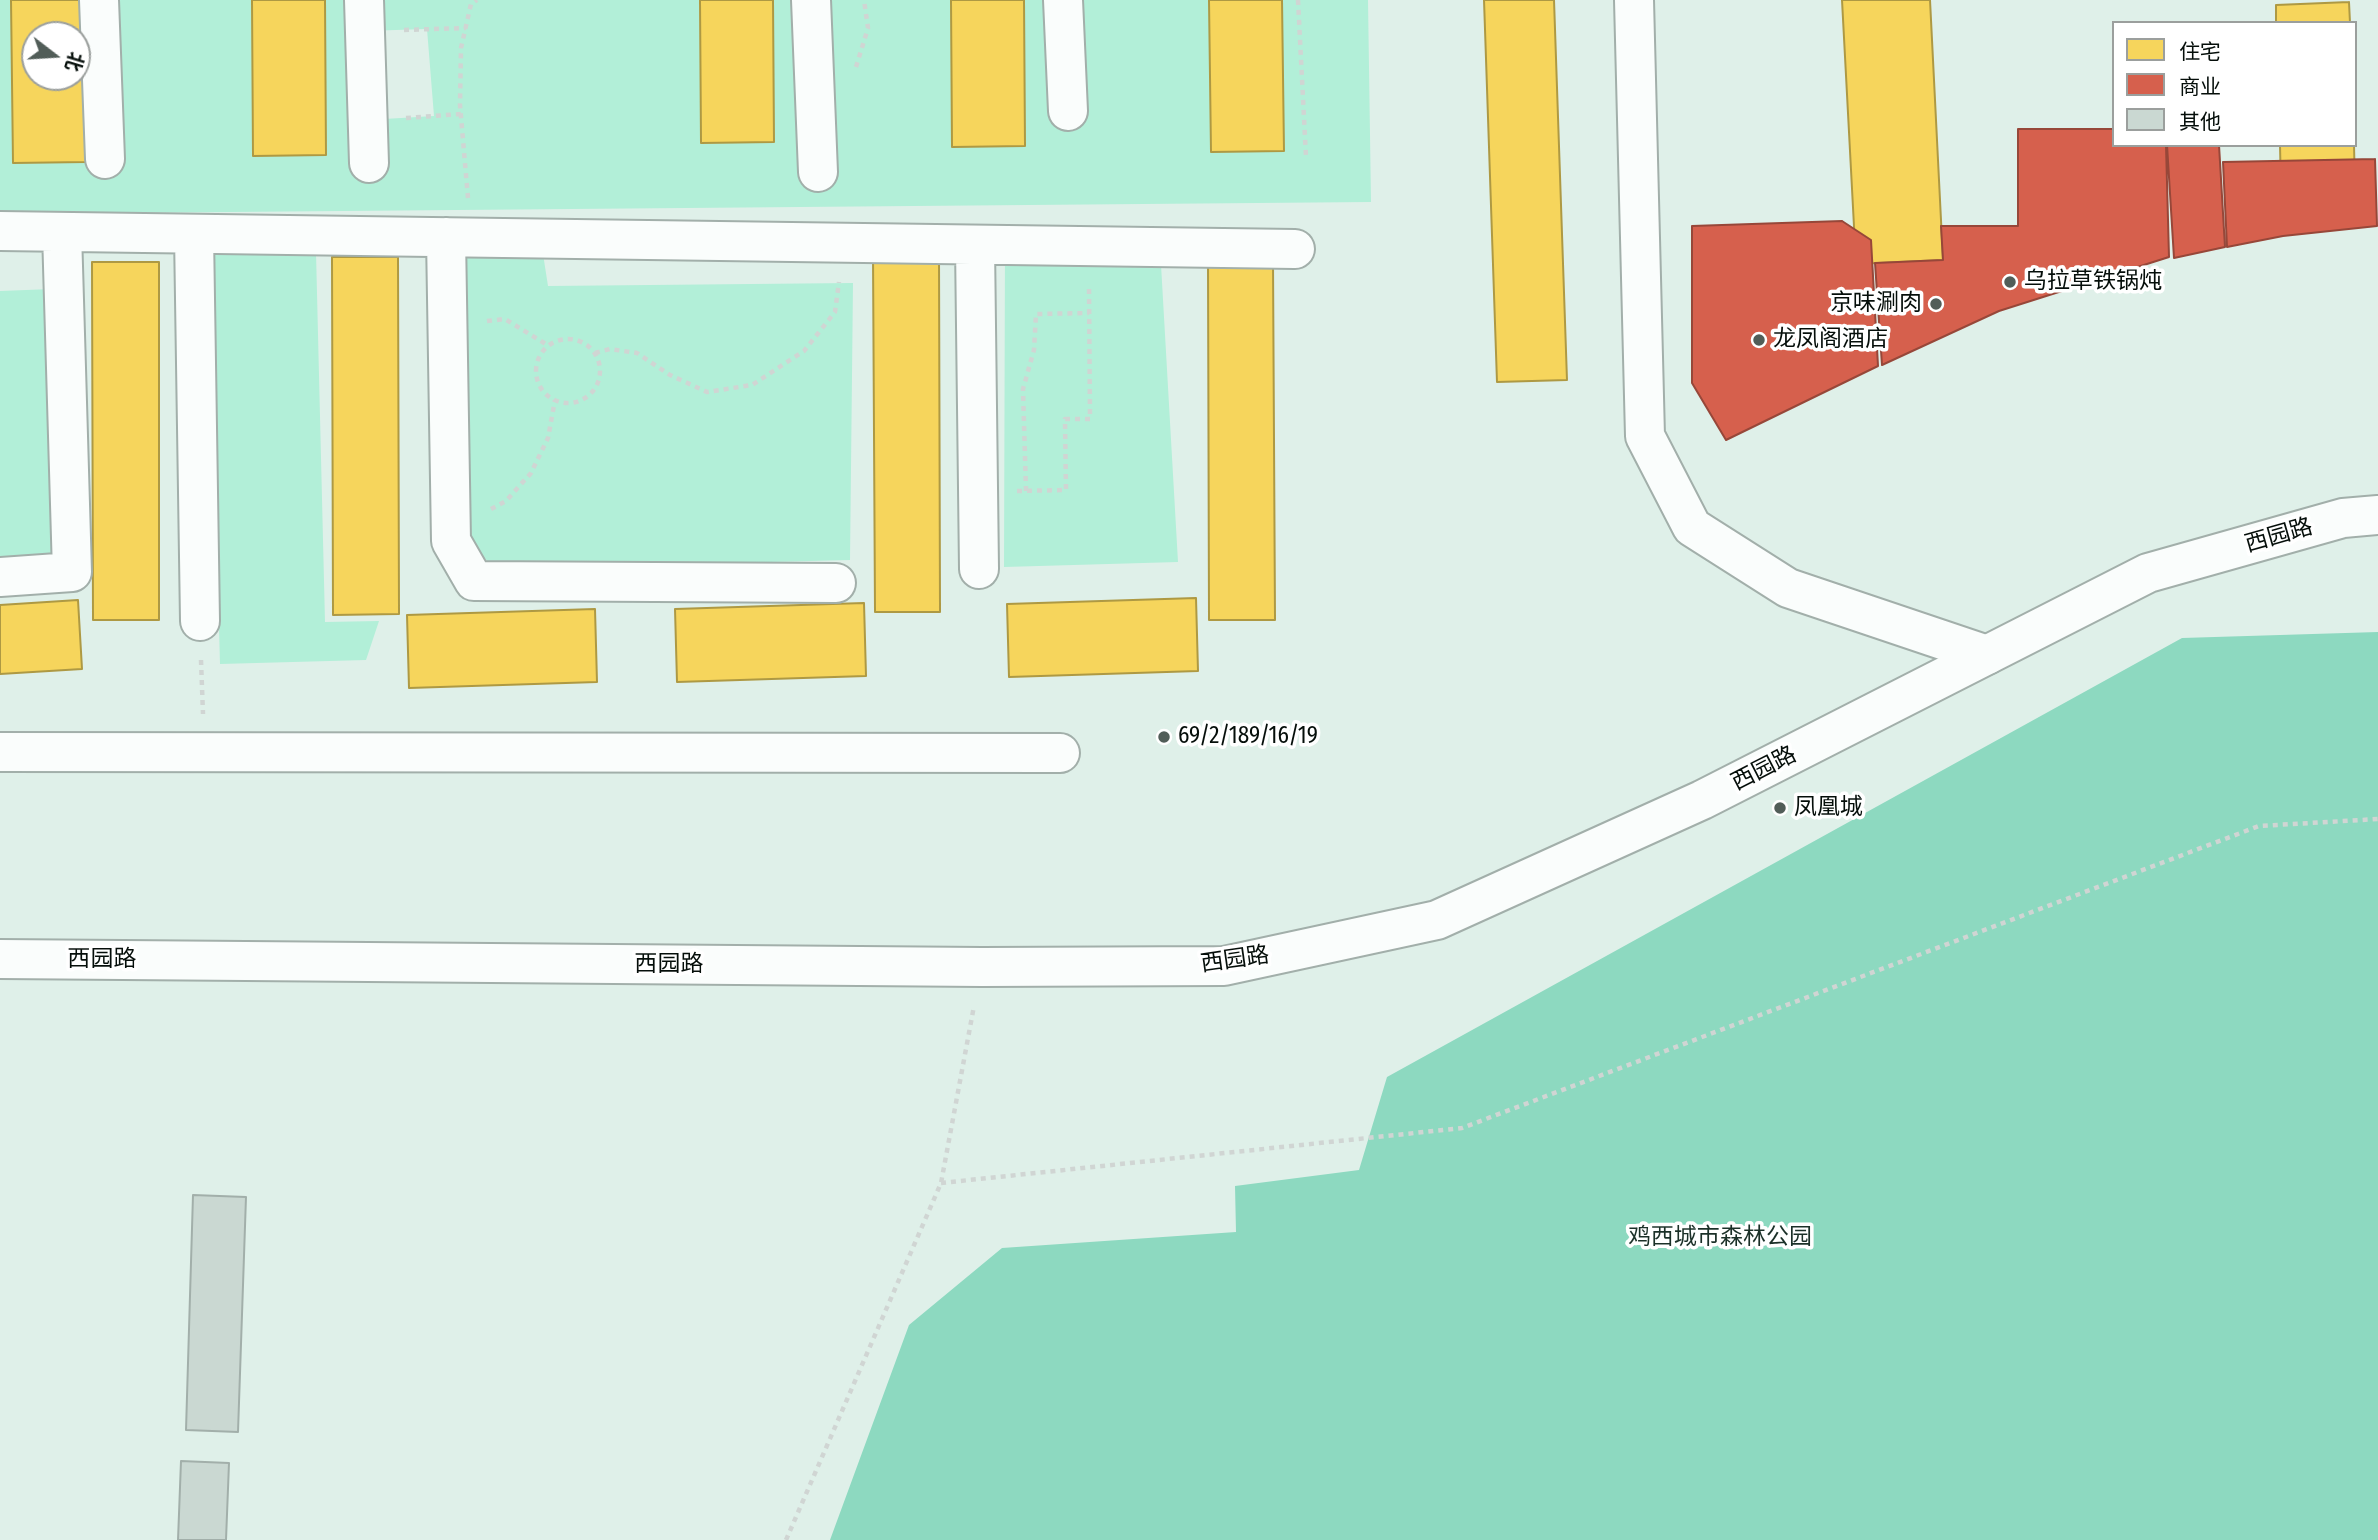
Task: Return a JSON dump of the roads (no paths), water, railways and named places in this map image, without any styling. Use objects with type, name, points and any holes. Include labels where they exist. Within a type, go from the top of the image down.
[{"type":"main road","points":[[99,0],[105,159]]},
{"type":"main road","points":[[811,0],[818,172]]},
{"type":"main road","points":[[1063,0],[1068,111]]},
{"type":"main road","points":[[1634,0],[1645,436],[1692,527],[1788,588],[1987,655]]},
{"type":"main road","points":[[364,16],[369,163]]},
{"type":"main road","points":[[0,231],[1295,249]]},
{"type":"main road","points":[[0,577],[72,572],[62,232]]},
{"type":"main road","points":[[194,234],[200,621]]},
{"type":"main road","points":[[459,237],[447,324],[450,522],[451,541],[474,581],[836,583]]},
{"type":"main road","points":[[975,245],[979,569]]},
{"type":"main road","name":"西园路","points":[[0,959],[982,967],[1224,966],[1437,920],[1702,800],[2148,573],[2343,518],[2378,515]]},
{"type":"main road","points":[[0,752],[1060,753]]},
{"type":"place","name":"乌拉草铁锅炖","points":[[2010,282]]},
{"type":"place","name":"京味涮肉","points":[[1936,304]]},
{"type":"place","name":"龙凤阁酒店","points":[[1759,340]]},
{"type":"place","name":"69/2/189/16/19","points":[[1164,737]]},
{"type":"place","name":"凤凰城","points":[[1780,808]]},
{"type":"park label","name":"鸡西城市森林公园","points":[[1720,1238]]}]
